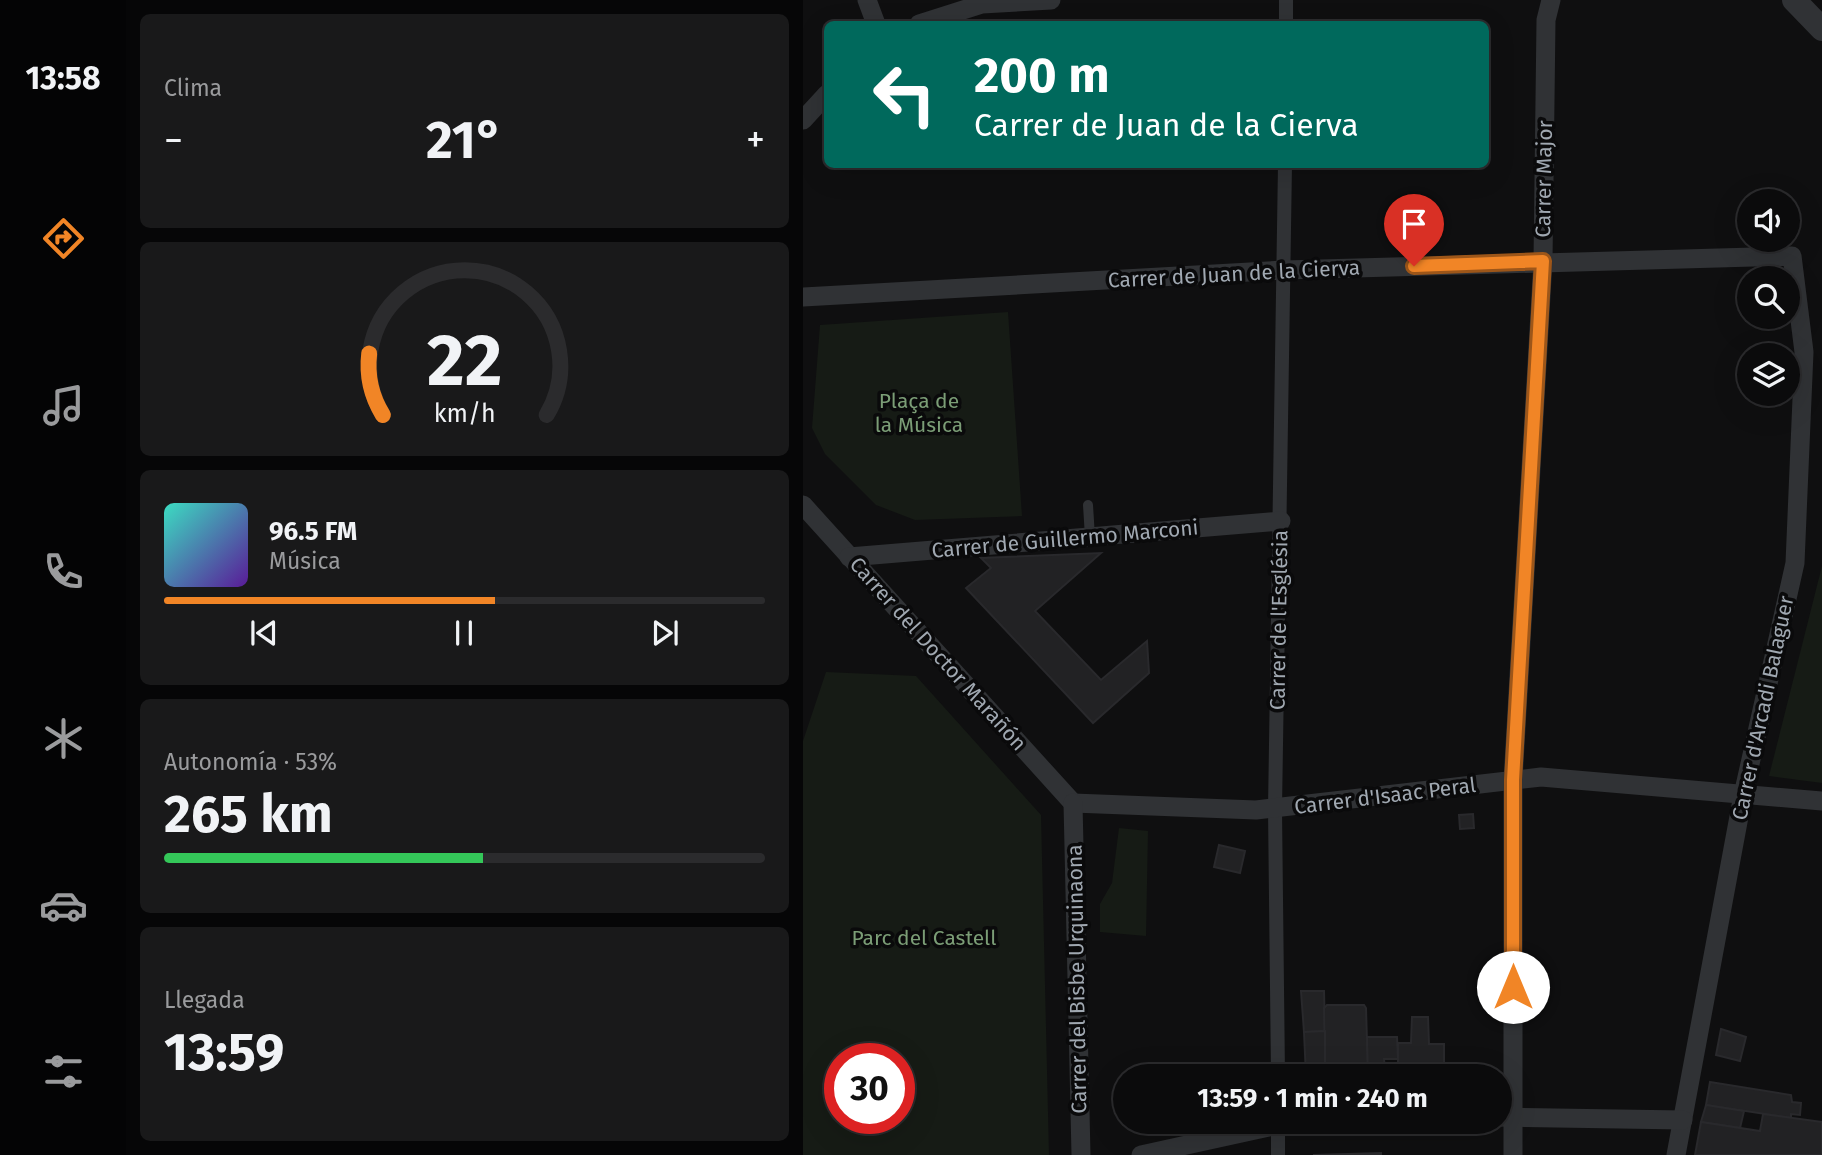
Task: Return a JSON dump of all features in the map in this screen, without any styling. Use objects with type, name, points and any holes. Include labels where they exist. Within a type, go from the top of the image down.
[{"type":"street","points":[[867,0],[876,21]]},
{"type":"street","points":[[928,21],[982,4],[1051,0]]},
{"type":"street","points":[[1286,0],[1286,21]]},
{"type":"street","name":"Carrer Major","points":[[1507,1064],[1513,780],[1543,261],[1546,20],[1551,0]]},
{"type":"street","points":[[1794,0],[1822,29]]},
{"type":"street","points":[[803,120],[824,96]]},
{"type":"street","name":"Carrer de l'Església","points":[[1278,1064],[1275,809],[1285,168]]},
{"type":"street","name":"Carrer de Juan de la Cierva","points":[[803,297],[1284,270],[1792,256]]},
{"type":"street","name":"Carrer d'Arcadi Balaguer","points":[[1676,1155],[1743,795],[1795,563],[1804,352],[1792,256]]},
{"type":"street","name":"Carrer del Doctor Marañón","points":[[803,505],[1073,803]]},
{"type":"street","name":"Carrer de Guillermo Marconi","points":[[849,557],[1281,521]]},
{"type":"street","name":"Carrer d'Isaac Peral","points":[[1073,803],[1275,809],[1541,777],[1822,802]]},
{"type":"street","name":"Carrer del Bisbe Urquinaona","points":[[1073,803],[1081,1155]]},
{"type":"street","points":[[1512,1117],[1683,1120]]},
{"type":"street","points":[[1141,1155],[1234,1134]]},
{"type":"street","points":[[1278,1155],[1281,1134]]},
{"type":"street","name":"Carrer Major","points":[[1509,1134],[1513,1155]]},
{"type":"lane","points":[[1088,505],[1096,536]]},
{"type":"green space","name":"Plaça de la Música","points":[[1008,312],[1022,516],[915,520],[876,505],[825,454],[812,428],[820,325]]},
{"type":"green space","points":[[1822,566],[1822,783],[1769,776]]},
{"type":"green space","name":"Parc del Castell","points":[[826,672],[916,676],[1041,815],[1049,1155],[803,1155],[803,741]]},
{"type":"green space","points":[[1119,828],[1148,831],[1146,936],[1100,932],[1100,904],[1112,883]]},
{"type":"building","points":[[1101,553],[1035,611],[1101,680],[1147,641],[1149,673],[1093,723],[966,588],[991,568],[981,558]]},
{"type":"building","points":[[1473,814],[1474,828],[1460,829],[1459,815]]},
{"type":"building","points":[[1219,845],[1245,851],[1240,873],[1214,867]]},
{"type":"building","points":[[1301,991],[1324,991],[1325,1031],[1304,1032]]},
{"type":"building","points":[[1327,1005],[1364,1005],[1368,1064],[1325,1064],[1324,1008]]},
{"type":"building","points":[[1412,1017],[1428,1017],[1429,1044],[1444,1044],[1444,1064],[1398,1064],[1398,1043],[1411,1043]]},
{"type":"building","points":[[1721,1029],[1746,1037],[1740,1061],[1716,1055]]},
{"type":"building","points":[[1325,1031],[1325,1064],[1305,1064],[1304,1032]]},
{"type":"building","points":[[1367,1037],[1397,1037],[1398,1059],[1384,1059],[1384,1064],[1368,1064]]},
{"type":"building","points":[[1710,1082],[1791,1095],[1792,1102],[1801,1103],[1800,1115],[1791,1114],[1791,1118],[1706,1105]]},
{"type":"building","points":[[1706,1105],[1744,1111],[1740,1128],[1701,1122]]},
{"type":"building","points":[[1763,1114],[1822,1122],[1822,1155],[1695,1155],[1701,1122],[1760,1131]]},
{"type":"building","points":[[1381,1153],[1381,1155],[1313,1155]]},
{"type":"route","points":[[1414,266],[1543,261],[1513,780],[1513,987]]}]
